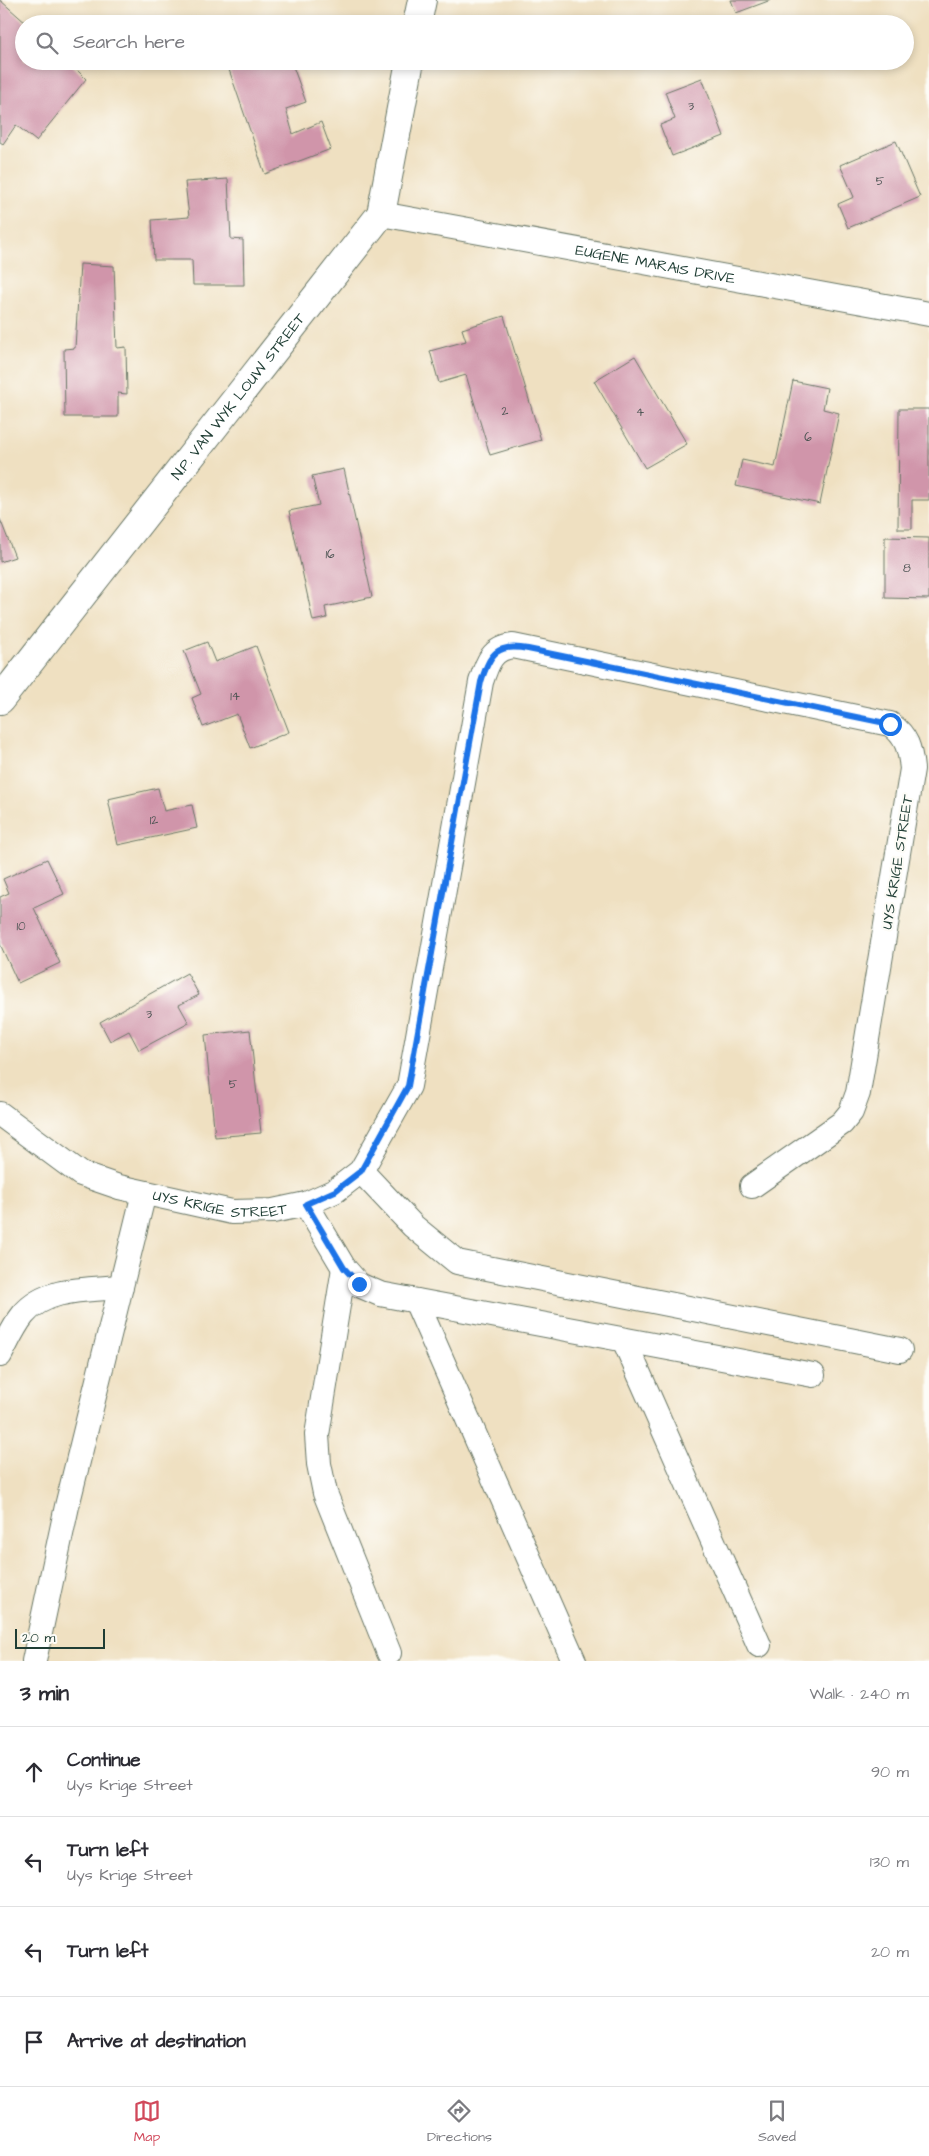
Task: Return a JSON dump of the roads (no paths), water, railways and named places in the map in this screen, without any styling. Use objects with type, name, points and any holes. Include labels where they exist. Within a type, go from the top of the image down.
[{"type":"street","points":[[420,15],[422,0]]},
{"type":"street","name":"N.P. VAN WYK LOUW STREET","points":[[0,700],[381,214],[408,70]]},
{"type":"street","name":"EUGENE MARAIS DRIVE","points":[[381,214],[929,314]]},
{"type":"street","name":"UYS KRIGE STREET","points":[[0,1114],[81,1174],[118,1187],[232,1212],[273,1211],[306,1204],[335,1191],[361,1171],[408,1086],[481,682],[486,666],[494,653],[504,647],[513,646],[890,724],[901,732],[906,739],[912,769],[858,1093],[851,1112],[842,1123],[752,1186]]},
{"type":"street","points":[[361,1171],[413,1226],[457,1262],[900,1350]]},
{"type":"street","points":[[34,1661],[67,1506],[144,1193]]},
{"type":"street","points":[[306,1204],[344,1268],[359,1284],[380,1294],[813,1375]]},
{"type":"street","points":[[344,1268],[317,1435],[319,1464],[325,1494],[389,1653]]},
{"type":"street","points":[[0,1355],[23,1315],[35,1304],[59,1293],[121,1287]]},
{"type":"street","points":[[416,1301],[574,1661]]},
{"type":"street","points":[[624,1340],[759,1645]]}]
